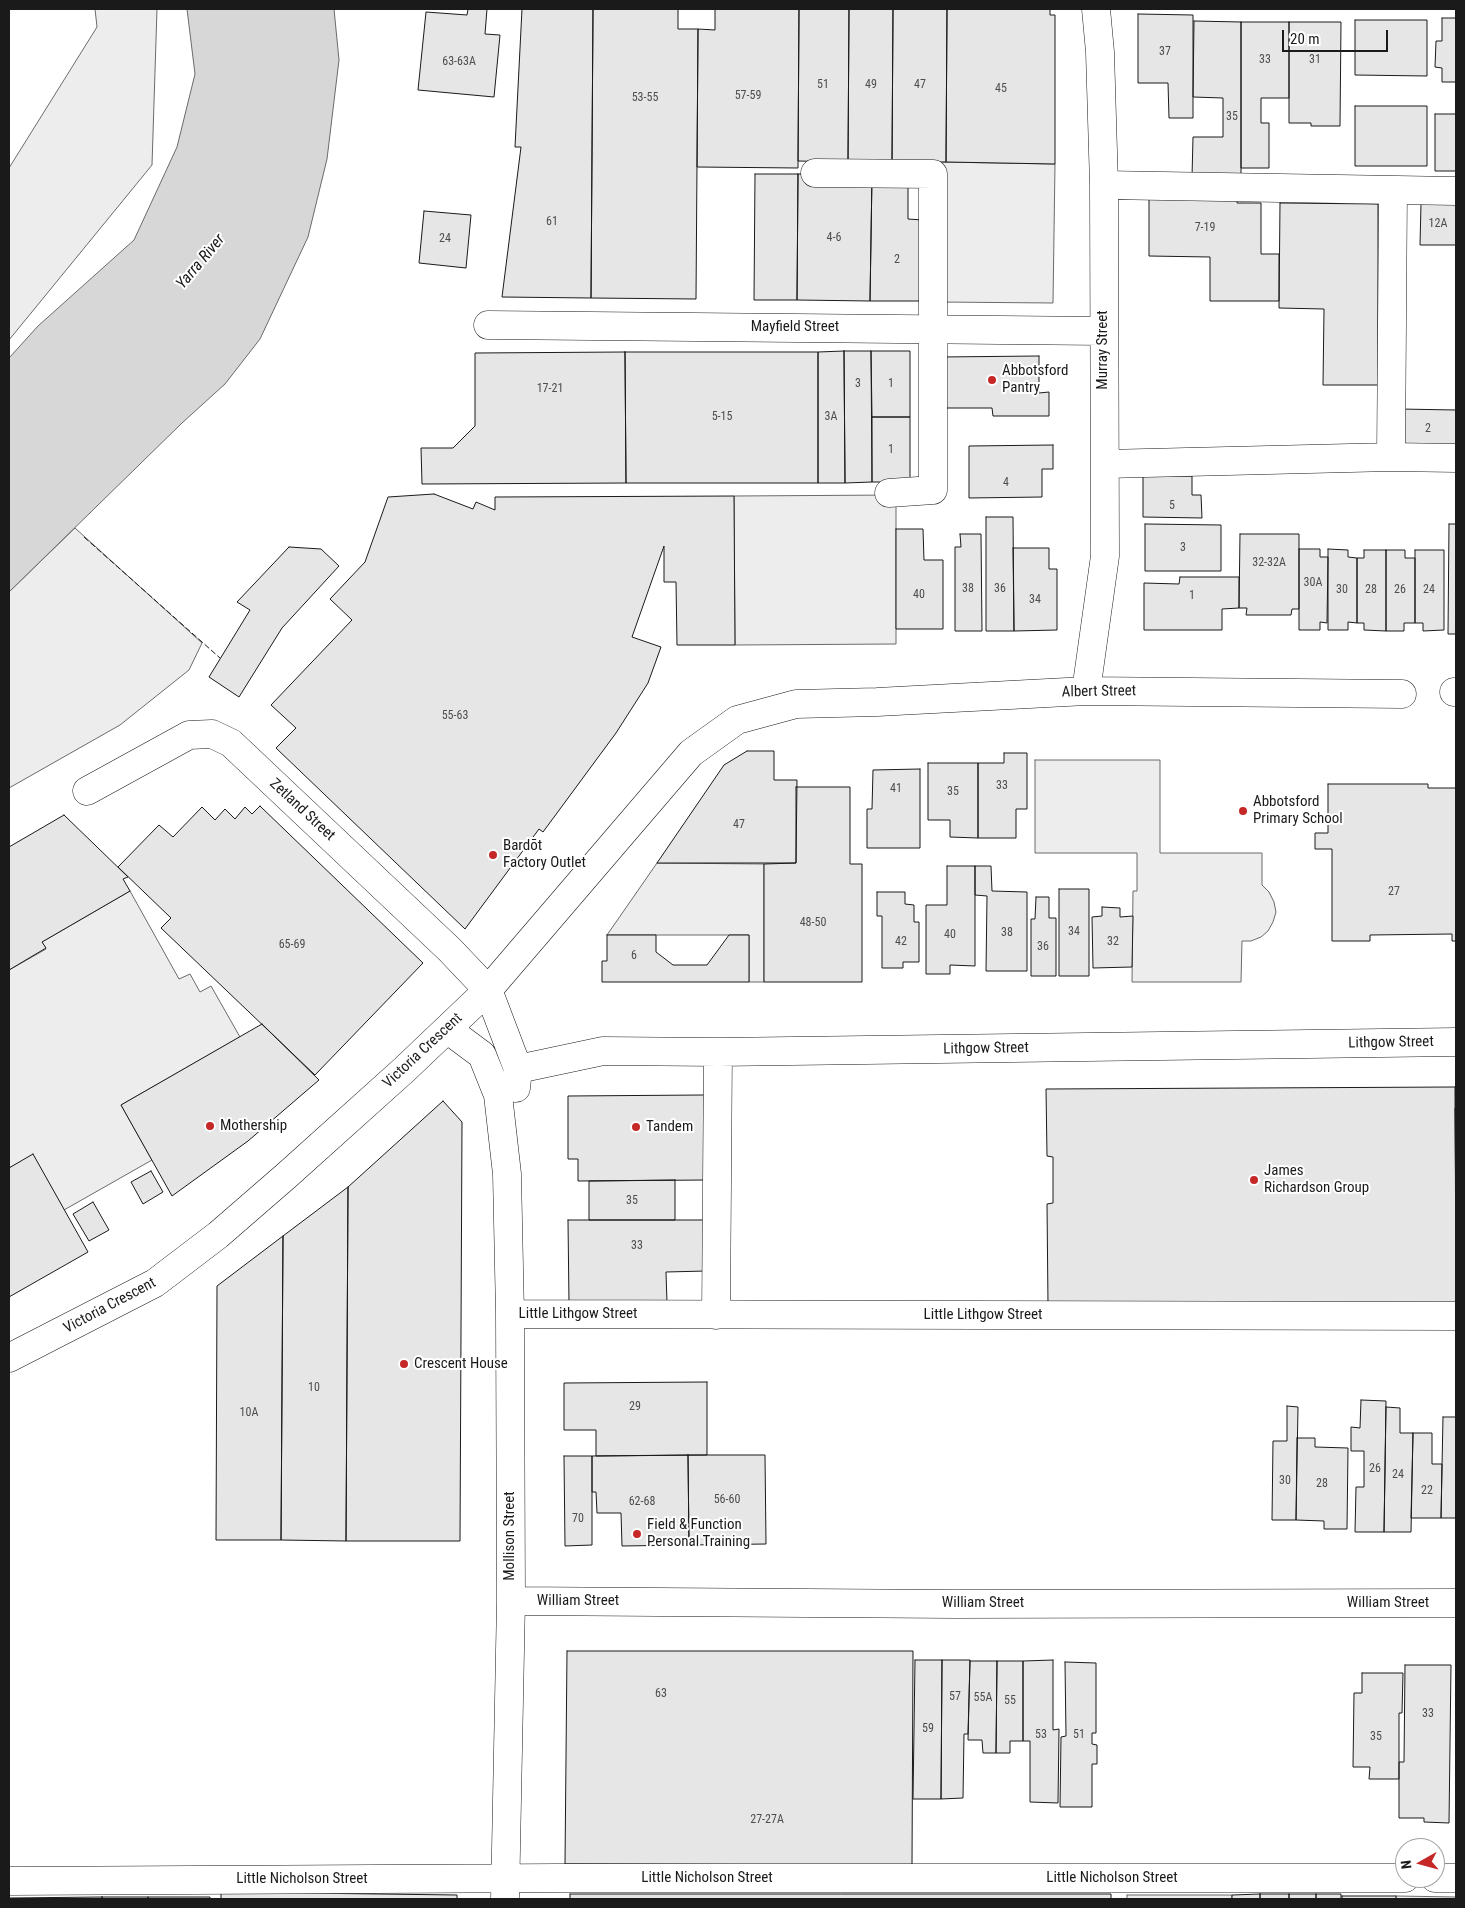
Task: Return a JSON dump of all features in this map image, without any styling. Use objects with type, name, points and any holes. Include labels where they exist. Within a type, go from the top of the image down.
[{"type":"street","name":"Murray Street","points":[[1086,691],[1105,556],[1104,185],[1100,52],[1096,9]]},
{"type":"street","points":[[815,173],[933,174],[933,490],[888,493]]},
{"type":"street","points":[[1104,185],[1456,191]]},
{"type":"street","points":[[1391,457],[1393,191]]},
{"type":"street","name":"Mayfield Street","points":[[488,325],[1103,331]]},
{"type":"street","points":[[1104,464],[1391,457],[1456,458]]},
{"type":"street","name":"Albert Street","points":[[796,704],[887,702],[1086,691],[1402,694]]},
{"type":"street","name":"Victoria Crescent","points":[[9,1358],[155,1283],[218,1235],[286,1176],[488,990],[691,753],[737,720],[796,704]]},
{"type":"street","name":"Zetland Street","points":[[87,791],[189,736],[212,734],[231,743],[443,943],[488,990]]},
{"type":"street","name":"Mollison Street","points":[[488,990],[518,1069],[507,1174]]},
{"type":"street","name":"Mollison Street","points":[[447,1029],[482,1055],[498,1095],[507,1174],[510,1314],[510,1601],[505,1889]]},
{"type":"street","name":"Lithgow Street","points":[[518,1069],[603,1051],[718,1052],[1456,1042]]},
{"type":"street","points":[[716,1315],[718,1052]]},
{"type":"street","name":"Little Lithgow Street","points":[[510,1314],[1456,1316]]},
{"type":"street","name":"William Street","points":[[510,1601],[944,1604],[1456,1603]]},
{"type":"street","name":"Little Nicholson Street","points":[[9,1881],[505,1889],[1395,1878]]},
{"type":"shaded area","points":[[95,9],[157,9],[152,165],[9,340],[9,168],[97,27]]},
{"type":"shaded area","points":[[940,162],[1055,164],[1053,303],[938,302]]},
{"type":"shaded area","points":[[896,495],[896,644],[735,645],[734,496]]},
{"type":"shaded area","points":[[75,528],[202,643],[189,670],[120,725],[9,788],[9,592]]},
{"type":"shaded area","points":[[1035,760],[1160,760],[1160,853],[1262,853],[1262,885],[1269,892],[1276,912],[1268,931],[1261,937],[1251,941],[1242,941],[1241,982],[1132,982],[1133,891],[1137,891],[1137,853],[1035,853]]},
{"type":"shaded area","points":[[657,863],[764,864],[764,982],[749,982],[749,935],[607,935]]},
{"type":"shaded area","points":[[130,891],[179,979],[190,974],[200,992],[211,986],[240,1037],[121,1105],[152,1160],[64,1210],[33,1155],[9,1168],[9,970],[46,949],[42,942]]},
{"type":"shaded area","points":[[1127,1895],[1232,1895],[1232,1899],[1127,1899]]},
{"type":"shaded area","points":[[1396,1896],[1456,1897],[1456,1899],[1396,1899]]},
{"type":"water","name":"Yarra River","points":[[187,9],[334,9],[339,60],[327,159],[308,237],[260,339],[225,384],[182,423],[9,592],[9,358],[38,326],[134,240],[177,147],[195,74]]},
{"type":"building","points":[[468,9],[487,9],[485,34],[500,35],[494,97],[418,90],[426,12],[467,15]]},
{"type":"building","points":[[522,9],[593,9],[591,298],[502,297],[521,147],[515,147]]},
{"type":"building","points":[[593,9],[678,9],[678,29],[698,29],[696,299],[591,298]]},
{"type":"building","points":[[715,9],[799,9],[798,168],[697,167],[698,29],[715,30]]},
{"type":"building","points":[[799,9],[849,9],[848,162],[798,161]]},
{"type":"building","points":[[849,9],[893,9],[892,162],[848,162]]},
{"type":"building","points":[[893,9],[947,9],[946,162],[892,162]]},
{"type":"building","points":[[947,9],[1050,9],[1050,15],[1055,15],[1055,164],[946,162]]},
{"type":"building","points":[[1138,14],[1193,15],[1193,118],[1169,118],[1168,83],[1138,83]]},
{"type":"building","points":[[1442,18],[1456,18],[1456,82],[1442,82],[1442,68],[1435,67],[1436,41],[1442,41]]},
{"type":"building","points":[[1355,20],[1427,20],[1427,76],[1355,75]]},
{"type":"building","points":[[1194,21],[1241,22],[1241,177],[1192,177],[1193,137],[1223,137],[1223,98],[1193,97]]},
{"type":"building","points":[[1241,22],[1289,22],[1289,98],[1261,98],[1261,123],[1269,123],[1269,168],[1241,168]]},
{"type":"building","points":[[1289,22],[1341,22],[1340,126],[1311,126],[1311,123],[1289,123]]},
{"type":"building","points":[[1355,106],[1427,106],[1427,166],[1355,166]]},
{"type":"building","points":[[1435,114],[1456,114],[1456,171],[1435,171]]},
{"type":"building","points":[[755,174],[798,174],[797,300],[754,300]]},
{"type":"building","points":[[798,174],[872,175],[870,301],[797,300]]},
{"type":"building","points":[[872,175],[908,176],[908,219],[923,220],[922,301],[870,301]]},
{"type":"building","points":[[1149,197],[1237,198],[1237,203],[1261,203],[1261,254],[1279,254],[1279,301],[1210,301],[1210,257],[1149,256]]},
{"type":"building","points":[[1280,203],[1378,204],[1378,385],[1323,385],[1324,309],[1279,308]]},
{"type":"building","points":[[1421,204],[1456,204],[1456,245],[1420,245]]},
{"type":"building","points":[[424,211],[471,215],[466,268],[419,263]]},
{"type":"building","points":[[844,351],[871,351],[872,482],[845,483]]},
{"type":"building","points":[[844,351],[845,483],[818,483],[818,352]]},
{"type":"building","points":[[871,351],[910,351],[910,417],[872,417]]},
{"type":"building","points":[[625,352],[626,483],[422,484],[421,448],[453,448],[475,426],[475,353]]},
{"type":"building","points":[[625,352],[818,352],[818,483],[626,483]]},
{"type":"building","name":"Abbotsford Pantry","points":[[1039,356],[1039,393],[1049,392],[1049,416],[993,416],[992,408],[946,408],[940,357]]},
{"type":"building","points":[[1399,409],[1456,410],[1456,449],[1400,449]]},
{"type":"building","points":[[872,417],[910,417],[910,482],[872,482]]},
{"type":"building","points":[[1053,445],[1053,469],[1042,469],[1042,497],[969,498],[969,446]]},
{"type":"building","points":[[1143,476],[1192,476],[1192,495],[1201,495],[1202,518],[1143,517]]},
{"type":"building","points":[[434,494],[473,509],[476,502],[495,510],[495,497],[734,496],[735,645],[677,645],[676,582],[664,582],[664,546],[632,637],[661,647],[648,683],[616,733],[543,832],[539,829],[465,929],[276,748],[296,728],[271,705],[352,620],[330,599],[365,562],[388,497]]},
{"type":"building","points":[[986,517],[1013,517],[1014,631],[986,631]]},
{"type":"building","points":[[1145,524],[1221,525],[1221,571],[1145,571]]},
{"type":"building","points":[[1449,524],[1456,524],[1456,634],[1448,634]]},
{"type":"building","points":[[896,529],[923,529],[924,560],[943,560],[943,629],[896,629]]},
{"type":"building","points":[[960,534],[981,534],[982,631],[955,631],[955,547],[961,547]]},
{"type":"building","points":[[1240,534],[1299,534],[1299,609],[1292,609],[1291,615],[1246,615],[1247,608],[1239,608]]},
{"type":"building","points":[[289,547],[321,549],[339,566],[282,628],[239,697],[209,677],[250,610],[237,602]]},
{"type":"building","points":[[1013,548],[1049,548],[1049,569],[1057,569],[1057,630],[1014,631]]},
{"type":"building","points":[[1299,549],[1320,549],[1320,557],[1328,557],[1327,623],[1320,622],[1320,630],[1299,630]]},
{"type":"building","points":[[1328,549],[1348,550],[1348,557],[1357,558],[1357,623],[1348,622],[1348,630],[1328,630]]},
{"type":"building","points":[[1364,550],[1386,550],[1386,631],[1364,630],[1364,623],[1357,623],[1357,558],[1364,558]]},
{"type":"building","points":[[1386,550],[1405,550],[1405,558],[1415,558],[1415,623],[1404,623],[1404,631],[1386,631]]},
{"type":"building","points":[[1415,550],[1444,550],[1444,630],[1423,631],[1423,623],[1415,623]]},
{"type":"building","points":[[1180,577],[1239,577],[1239,608],[1222,609],[1222,630],[1144,630],[1144,583],[1179,584]]},
{"type":"building","points":[[747,751],[774,751],[774,780],[797,780],[796,863],[657,863],[724,765]]},
{"type":"building","points":[[1004,753],[1027,753],[1027,809],[1016,809],[1016,838],[978,838],[978,763],[1004,763]]},
{"type":"building","points":[[928,763],[978,763],[978,838],[950,837],[950,820],[928,820]]},
{"type":"building","points":[[920,769],[920,848],[867,848],[867,809],[872,809],[873,770]]},
{"type":"building","points":[[1328,784],[1428,784],[1428,788],[1456,788],[1456,941],[1452,941],[1452,934],[1370,935],[1370,941],[1332,941],[1332,849],[1315,849],[1315,833],[1328,833]]},
{"type":"building","points":[[796,787],[850,787],[850,864],[862,864],[862,982],[764,982],[764,864],[796,863]]},
{"type":"building","points":[[260,806],[423,963],[315,1075],[161,928],[171,918],[118,867],[159,825],[173,837],[202,807],[215,820],[225,809],[235,819],[245,807],[252,814]]},
{"type":"building","points":[[64,815],[128,877],[123,879],[130,891],[42,942],[46,948],[9,970],[9,847]]},
{"type":"building","points":[[947,866],[975,866],[975,966],[950,965],[950,974],[926,974],[926,905],[947,905]]},
{"type":"building","points":[[975,866],[991,866],[992,891],[1027,892],[1027,971],[986,971],[987,896],[975,895]]},
{"type":"building","points":[[1059,889],[1089,889],[1089,976],[1059,976]]},
{"type":"building","points":[[877,892],[905,892],[905,904],[914,905],[914,922],[919,922],[919,962],[903,962],[903,968],[882,968],[882,916],[877,916]]},
{"type":"building","points":[[1036,897],[1049,897],[1049,918],[1056,918],[1056,976],[1031,976],[1031,919],[1035,919]]},
{"type":"building","points":[[1102,907],[1120,908],[1120,917],[1133,916],[1132,967],[1093,968],[1092,917],[1102,916]]},
{"type":"building","points":[[607,935],[656,935],[656,952],[673,965],[707,965],[729,935],[749,935],[749,982],[602,982],[602,961],[607,961]]},
{"type":"building","points":[[262,1024],[319,1080],[248,1141],[172,1196],[121,1105]]},
{"type":"building","name":"James Richardson Group","points":[[1455,1087],[1456,1304],[1048,1305],[1047,1204],[1053,1203],[1053,1157],[1047,1156],[1046,1089]]},
{"type":"building","name":"Tandem","points":[[704,1095],[705,1180],[578,1181],[578,1159],[568,1159],[568,1096]]},
{"type":"building","name":"Crescent House","points":[[443,1101],[462,1122],[460,1541],[346,1541],[348,1187]]},
{"type":"building","points":[[1455,1109],[1456,1109],[1456,1236]]},
{"type":"building","points":[[33,1154],[88,1252],[9,1297],[9,1168]]},
{"type":"building","points":[[151,1171],[163,1192],[143,1204],[131,1182]]},
{"type":"building","points":[[675,1180],[675,1220],[589,1220],[589,1181]]},
{"type":"building","points":[[348,1187],[346,1541],[281,1540],[283,1236]]},
{"type":"building","points":[[93,1202],[109,1230],[89,1241],[73,1214]]},
{"type":"building","points":[[568,1220],[705,1220],[706,1271],[666,1272],[667,1303],[569,1304]]},
{"type":"building","points":[[283,1236],[281,1540],[216,1540],[217,1286]]},
{"type":"building","points":[[707,1382],[707,1455],[596,1456],[596,1430],[564,1430],[564,1383]]},
{"type":"building","points":[[1361,1400],[1386,1401],[1384,1532],[1355,1532],[1356,1487],[1364,1487],[1364,1451],[1351,1451],[1351,1427],[1360,1428]]},
{"type":"building","points":[[1287,1406],[1298,1407],[1296,1520],[1272,1520],[1273,1441],[1287,1441]]},
{"type":"building","points":[[1386,1407],[1400,1408],[1400,1433],[1413,1433],[1411,1532],[1384,1532]]},
{"type":"building","points":[[1443,1417],[1456,1417],[1456,1518],[1441,1518]]},
{"type":"building","points":[[1413,1433],[1432,1433],[1432,1464],[1442,1464],[1441,1518],[1411,1518]]},
{"type":"building","points":[[1297,1438],[1315,1438],[1315,1447],[1348,1448],[1347,1529],[1324,1529],[1324,1521],[1296,1520]]},
{"type":"building","points":[[688,1455],[765,1455],[766,1544],[689,1545]]},
{"type":"building","points":[[688,1455],[689,1545],[622,1546],[621,1513],[597,1513],[596,1492],[592,1492],[592,1456]]},
{"type":"building","points":[[564,1456],[592,1456],[592,1545],[565,1546]]},
{"type":"building","points":[[567,1651],[913,1651],[912,1865],[565,1864]]},
{"type":"building","points":[[915,1660],[942,1660],[941,1799],[913,1799]]},
{"type":"building","points":[[942,1660],[970,1660],[968,1734],[964,1734],[963,1798],[941,1799]]},
{"type":"building","points":[[1053,1660],[1053,1730],[1059,1729],[1058,1803],[1030,1802],[1030,1741],[1023,1741],[1023,1661]]},
{"type":"building","points":[[970,1661],[997,1661],[996,1753],[983,1753],[982,1740],[968,1740]]},
{"type":"building","points":[[997,1661],[1023,1661],[1023,1741],[1010,1741],[1010,1753],[996,1753]]},
{"type":"building","points":[[1065,1662],[1096,1663],[1096,1733],[1092,1733],[1092,1744],[1097,1745],[1097,1764],[1092,1764],[1092,1807],[1060,1807],[1061,1737],[1066,1736]]},
{"type":"building","points":[[1405,1665],[1451,1665],[1449,1823],[1424,1822],[1424,1818],[1399,1818],[1399,1762],[1404,1762]]},
{"type":"building","points":[[1362,1673],[1403,1673],[1402,1713],[1399,1713],[1399,1779],[1369,1779],[1370,1767],[1353,1767],[1354,1693],[1362,1693]]},
{"type":"building","points":[[221,1892],[457,1895],[457,1899],[221,1899]]},
{"type":"building","points":[[570,1894],[1111,1894],[1111,1899],[570,1899]]},
{"type":"building","points":[[1260,1894],[1289,1894],[1289,1899],[1260,1899]]},
{"type":"building","points":[[1260,1894],[1260,1899],[1232,1899],[1232,1895]]},
{"type":"building","points":[[1289,1894],[1316,1894],[1316,1899],[1289,1899]]},
{"type":"building","points":[[1316,1894],[1341,1894],[1341,1899],[1316,1899]]},
{"type":"building","points":[[1342,1896],[1396,1896],[1396,1899],[1342,1899]]},
{"type":"building","points":[[102,1897],[148,1897],[148,1899],[102,1899]]},
{"type":"building","points":[[102,1897],[102,1899],[9,1899],[9,1898]]},
{"type":"building","points":[[148,1897],[210,1897],[210,1899],[148,1899]]},
{"type":"fence","points":[[84,537],[220,658]]},
{"type":"place","name":"Abbotsford Pantry","points":[[992,380]]},
{"type":"place","name":"Abbotsford Primary School","points":[[1243,811]]},
{"type":"place","name":"Bardōt Factory Outlet","points":[[493,855]]},
{"type":"place","name":"Mothership","points":[[210,1126]]},
{"type":"place","name":"Tandem","points":[[636,1127]]},
{"type":"place","name":"James Richardson Group","points":[[1254,1180]]},
{"type":"place","name":"Crescent House","points":[[404,1364]]},
{"type":"place","name":"Field & Function Personal Training","points":[[637,1534]]}]
